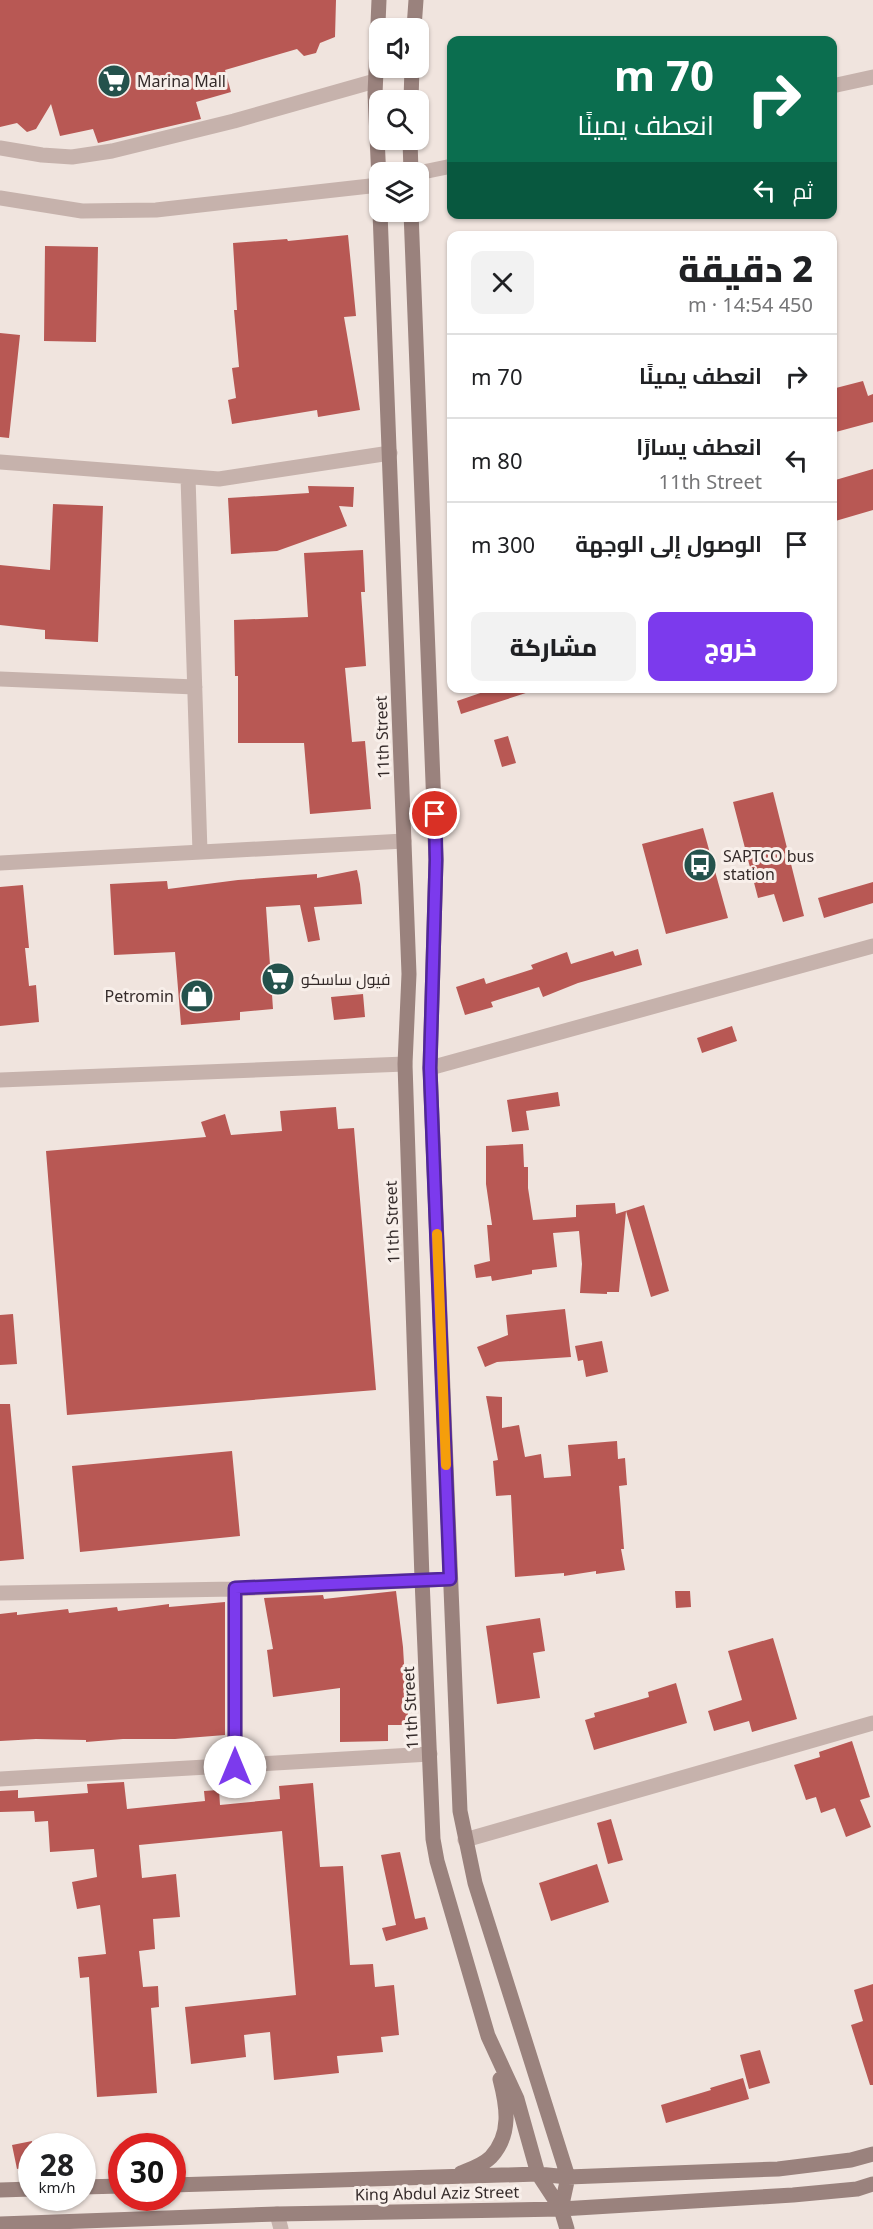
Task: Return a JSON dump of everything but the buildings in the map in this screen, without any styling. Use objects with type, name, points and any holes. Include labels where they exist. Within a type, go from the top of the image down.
[{"type":"street","points":[[378,162],[375,81],[379,0]]},
{"type":"street","points":[[415,18],[416,0]]},
{"type":"street","points":[[837,85],[873,77]]},
{"type":"street","points":[[0,148],[72,157],[112,151],[234,121],[375,81]]},
{"type":"street","points":[[429,171],[447,167]]},
{"type":"street","points":[[0,198],[82,212],[156,210],[369,186]]},
{"type":"street","name":"11th Street","points":[[380,222],[409,974],[405,1064],[432,1827],[437,1861],[488,2036],[517,2099],[538,2174],[561,2209],[567,2229]]},
{"type":"street","name":"11th Street","points":[[411,222],[436,860],[430,1068],[460,1811],[475,1883],[568,2177],[561,2209]]},
{"type":"street","points":[[0,462],[219,479],[390,453]]},
{"type":"street","points":[[188,477],[200,852]]},
{"type":"street","points":[[0,679],[195,687]]},
{"type":"street","points":[[0,863],[404,841]]},
{"type":"street","points":[[430,1068],[873,946]]},
{"type":"street","points":[[0,1080],[405,1064]]},
{"type":"street","points":[[0,1593],[235,1588],[450,1579]]},
{"type":"street","points":[[235,1588],[235,1767]]},
{"type":"street","points":[[465,1840],[873,1723]]},
{"type":"street","points":[[0,1779],[430,1754]]},
{"type":"street","points":[[453,2176],[490,2158],[504,2133],[507,2115],[505,2098],[488,2036]]},
{"type":"street","name":"King Abdul Aziz Street","points":[[186,2184],[538,2174],[568,2177],[778,2169],[851,2160],[873,2154]]},
{"type":"street","name":"King Abdul Aziz Street","points":[[0,2224],[279,2222],[561,2209],[792,2195],[857,2189],[873,2184]]},
{"type":"street","points":[[0,2190],[18,2189]]},
{"type":"slow traffic","points":[[437,1234],[446,1465]]},
{"type":"place","name":"Marina Mall","points":[[114,81]]},
{"type":"place","name":"SAPTCO bus station","points":[[700,865]]},
{"type":"place","name":"فيول ساسكو","points":[[278,979]]},
{"type":"place","name":"Petromin","points":[[197,996]]},
{"type":"route","points":[[235,1767],[235,1588],[450,1579],[430,1068],[436,860],[435,814]]}]
